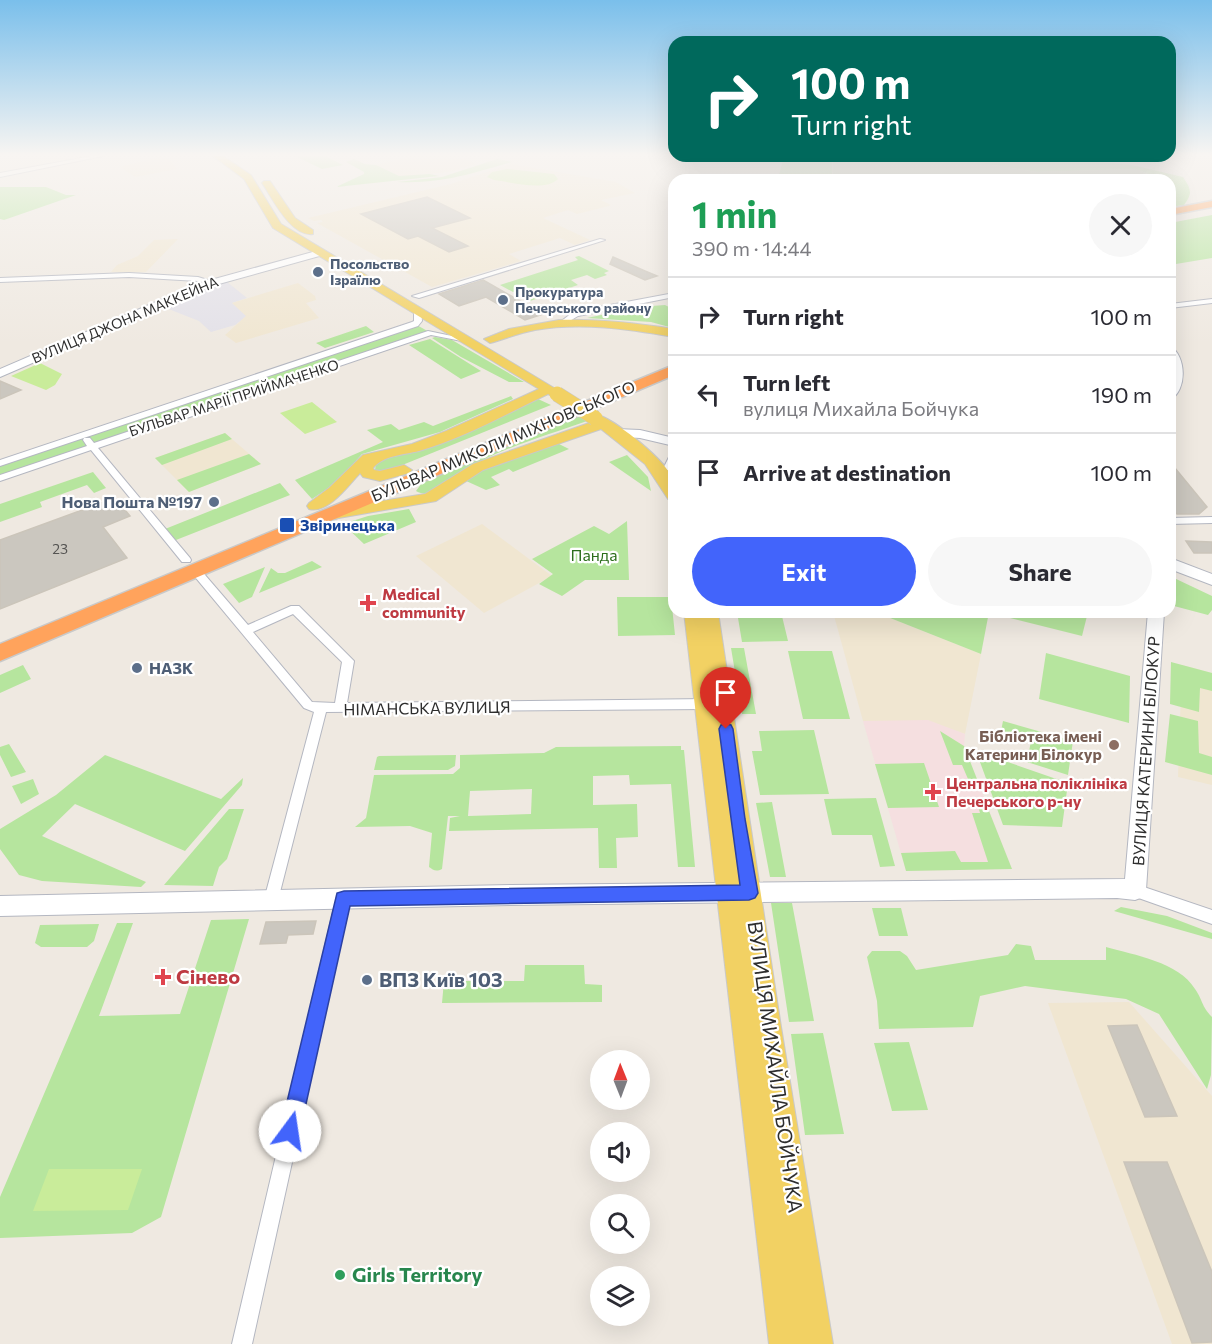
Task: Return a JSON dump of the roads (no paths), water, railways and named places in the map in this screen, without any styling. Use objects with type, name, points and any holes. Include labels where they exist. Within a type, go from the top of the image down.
[{"type":"highway","name":"БУЛЬВАР МИКОЛИ МІХНОВСЬКОГО","points":[[0,636],[190,565],[668,362]]},
{"type":"highway","name":"БУЛЬВАР МИКОЛИ МІХНОВСЬКОГО","points":[[412,472],[668,371]]},
{"type":"highway","name":"БУЛЬВАР МИКОЛИ МІХНОВСЬКОГО","points":[[0,653],[190,565]]},
{"type":"main road","points":[[274,219],[278,226],[320,253],[551,386],[605,421],[652,462],[668,485]]},
{"type":"main road","points":[[290,219],[322,240]]},
{"type":"main road","points":[[320,253],[338,248],[490,339],[551,386]]},
{"type":"main road","points":[[490,339],[526,328],[563,323],[633,325],[668,334]]},
{"type":"main road","points":[[319,512],[363,461],[416,447],[451,434],[551,386]]},
{"type":"main road","points":[[319,512],[430,498],[478,467],[605,421],[640,434],[668,461]]},
{"type":"main road","points":[[375,456],[366,464],[365,468],[369,474],[381,476],[412,472]]},
{"type":"main road","points":[[412,472],[404,489],[406,495],[413,498],[430,498]]},
{"type":"main road","name":"ВУЛИЦЯ МИХАЙЛА БОЙЧУКА","points":[[694,618],[737,819],[738,893],[786,1344]]},
{"type":"main road","name":"ВУЛИЦЯ МИХАЙЛА БОЙЧУКА","points":[[709,618],[713,704]]},
{"type":"main road","name":"ВУЛИЦЯ МИХАЙЛА БОЙЧУКА","points":[[738,893],[767,1027],[816,1344]]},
{"type":"street","points":[[416,296],[602,240]]},
{"type":"street","name":"ВУЛИЦЯ ДЖОНА МАККЕЙНА","points":[[0,373],[211,282],[320,253]]},
{"type":"street","points":[[0,280],[136,275],[211,282]]},
{"type":"street","points":[[563,323],[576,314],[668,296]]},
{"type":"street","points":[[1176,305],[1212,301]]},
{"type":"street","name":"БУЛЬВАР МАРІЇ ПРИЙМАЧЕНКО","points":[[0,463],[415,324],[418,321],[417,310]]},
{"type":"street","name":"БУЛЬВАР МАРІЇ ПРИЙМАЧЕНКО","points":[[0,478],[431,333],[470,340]]},
{"type":"street","points":[[1176,363],[1179,380],[1176,389]]},
{"type":"street","points":[[605,421],[640,434],[668,441]]},
{"type":"street","name":"НІМАНСЬКА ВУЛИЦЯ","points":[[82,435],[308,705],[321,709],[340,709],[713,704]]},
{"type":"street","points":[[1176,521],[1212,520]]},
{"type":"street","points":[[1176,565],[1212,580]]},
{"type":"street","points":[[245,630],[295,609],[348,661],[340,709]]},
{"type":"street","name":"ВУЛИЦЯ КАТЕРИНИ БІЛОКУР","points":[[1135,890],[1156,618]]},
{"type":"street","points":[[271,900],[321,709]]},
{"type":"street","points":[[0,906],[1117,888],[1135,890],[1212,917]]},
{"type":"street","points":[[242,1344],[344,899]]},
{"type":"place","name":"Посольство Ізраїлю","points":[[318,272]]},
{"type":"place","name":"Прокуратура Печерського району","points":[[503,300]]},
{"type":"place","name":"Нова Пошта №197","points":[[214,502]]},
{"type":"place","name":"Звіринецька","points":[[287,525]]},
{"type":"place","name":"Medical community","points":[[368,603]]},
{"type":"place","name":"НАЗК","points":[[137,668]]},
{"type":"place","name":"Бібліотека імені Катерини Білокур","points":[[1114,745]]},
{"type":"place","name":"Центральна поліклініка Печерського р-ну","points":[[933,792]]},
{"type":"place","name":"Сінево","points":[[163,977]]},
{"type":"place","name":"ВПЗ Київ 103","points":[[367,980]]},
{"type":"place","name":"Girls Territory","points":[[340,1275]]},
{"type":"park label","name":"Панда","points":[[594,555]]}]
